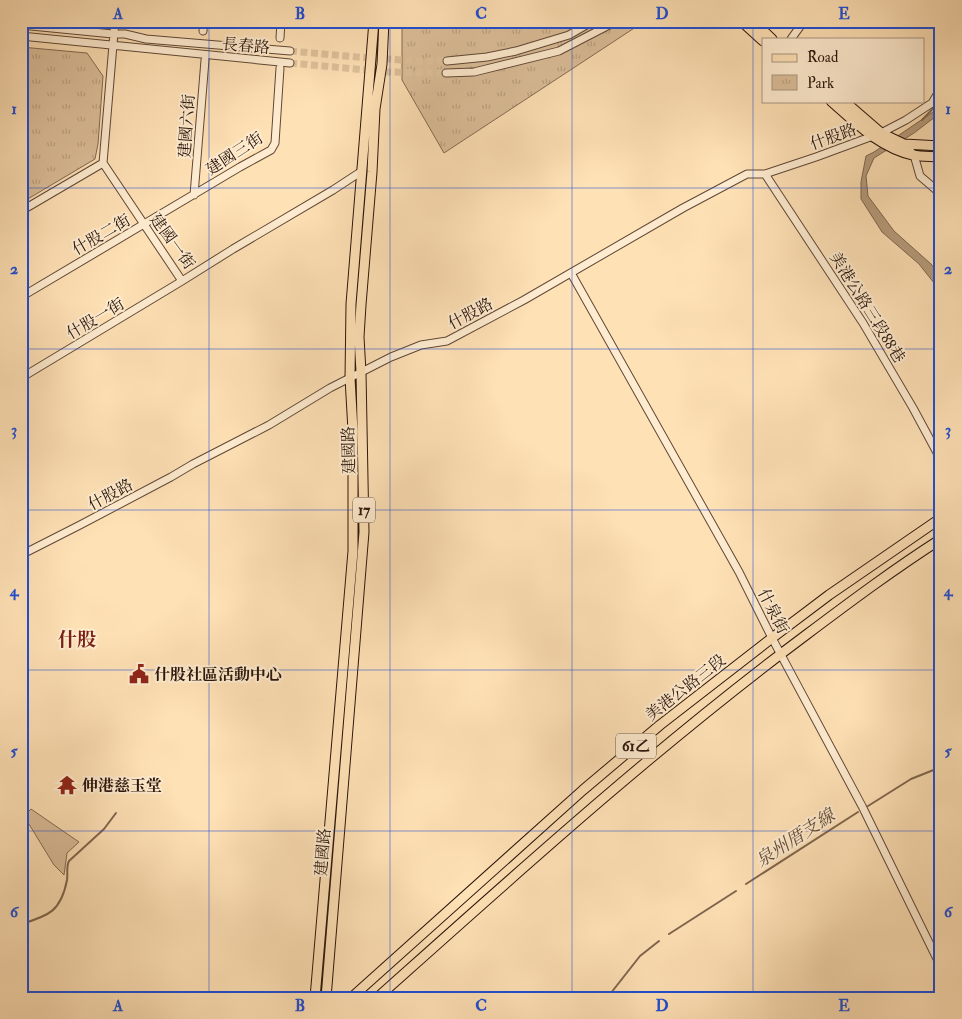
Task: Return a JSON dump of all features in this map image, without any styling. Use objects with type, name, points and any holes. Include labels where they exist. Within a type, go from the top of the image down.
[{"type":"main road","name":"建國路","points":[[315,998],[353,551],[353,431],[350,378],[351,304],[374,21]]},
{"type":"main road","name":"建國路","points":[[326,998],[364,532],[362,372],[359,337],[375,109],[382,64],[384,21]]},
{"type":"main road","points":[[741,21],[762,41]]},
{"type":"main road","points":[[753,21],[771,38]]},
{"type":"main road","points":[[832,102],[872,137],[903,143],[941,146]]},
{"type":"main road","points":[[845,102],[881,133],[893,148],[914,156],[941,157]]},
{"type":"main road","name":"美港公路三段","points":[[351,998],[583,790],[660,725],[829,595],[941,518]]},
{"type":"main road","name":"美港公路三段","points":[[377,998],[592,807],[724,698],[848,603],[941,539]]},
{"type":"main road","points":[[336,745],[346,744]]},
{"type":"street","points":[[21,210],[103,162],[114,21]]},
{"type":"street","points":[[203,31],[204,21]]},
{"type":"street","points":[[280,38],[281,21]]},
{"type":"street","points":[[447,61],[487,57],[516,51],[569,35],[593,21]]},
{"type":"street","points":[[446,73],[474,72],[559,51],[617,21]]},
{"type":"street","points":[[792,38],[804,21]]},
{"type":"street","name":"長春路","points":[[21,25],[125,34],[146,39],[290,51]]},
{"type":"street","name":"長春路","points":[[21,36],[290,62]]},
{"type":"street","name":"建國六街","points":[[194,195],[205,60]]},
{"type":"street","name":"建國三街","points":[[194,195],[271,150],[275,143],[280,68]]},
{"type":"street","name":"什股路","points":[[21,555],[269,426],[311,399],[391,357],[421,345],[447,341],[524,300],[683,208],[747,174],[765,174],[881,133],[932,103],[941,88]]},
{"type":"street","points":[[903,143],[914,156],[920,176],[941,194]]},
{"type":"street","name":"建國一街","points":[[103,162],[182,281],[362,171]]},
{"type":"street","name":"美港公路三段88巷","points":[[765,174],[863,323],[941,460]]},
{"type":"street","name":"什股二街","points":[[21,297],[194,195]]},
{"type":"street","name":"什泉街","points":[[572,272],[738,572],[862,806],[941,967]]},
{"type":"street","name":"什股一街","points":[[21,378],[182,281]]},
{"type":"green space","points":[[402,21],[645,21],[444,153],[402,80]]},
{"type":"green space","points":[[21,47],[87,53],[103,76],[98,144],[95,159],[21,203]]},
{"type":"green space","points":[[31,809],[79,842],[67,853],[64,875],[54,865],[24,816]]},
{"type":"shaded area","points":[[941,98],[941,109],[935,117],[914,133],[874,158],[866,176],[868,196],[894,231],[931,264],[937,272],[941,281],[941,302],[934,283],[919,264],[882,232],[861,199],[861,182],[866,156],[933,112]]},
{"type":"waterway","points":[[922,120],[941,100]]},
{"type":"waterway","name":"泉州厝支線","points":[[868,806],[911,779],[941,767]]},
{"type":"waterway","name":"泉州厝支線","points":[[746,884],[858,812]]},
{"type":"waterway","points":[[21,924],[52,911],[61,899],[67,880],[69,861],[104,829],[116,813]]},
{"type":"waterway","name":"泉州厝支線","points":[[669,934],[736,891]]},
{"type":"waterway","name":"泉州厝支線","points":[[607,998],[640,956],[659,941]]},
{"type":"tunnel","points":[[290,51],[417,61],[447,61]]},
{"type":"tunnel","points":[[290,63],[388,72],[446,73]]},
{"type":"place","name":"什股社區活動中心","points":[[139,674]]},
{"type":"place","name":"伸港慈玉堂","points":[[67,785]]},
{"type":"district","name":"什股","points":[[77,639]]}]
